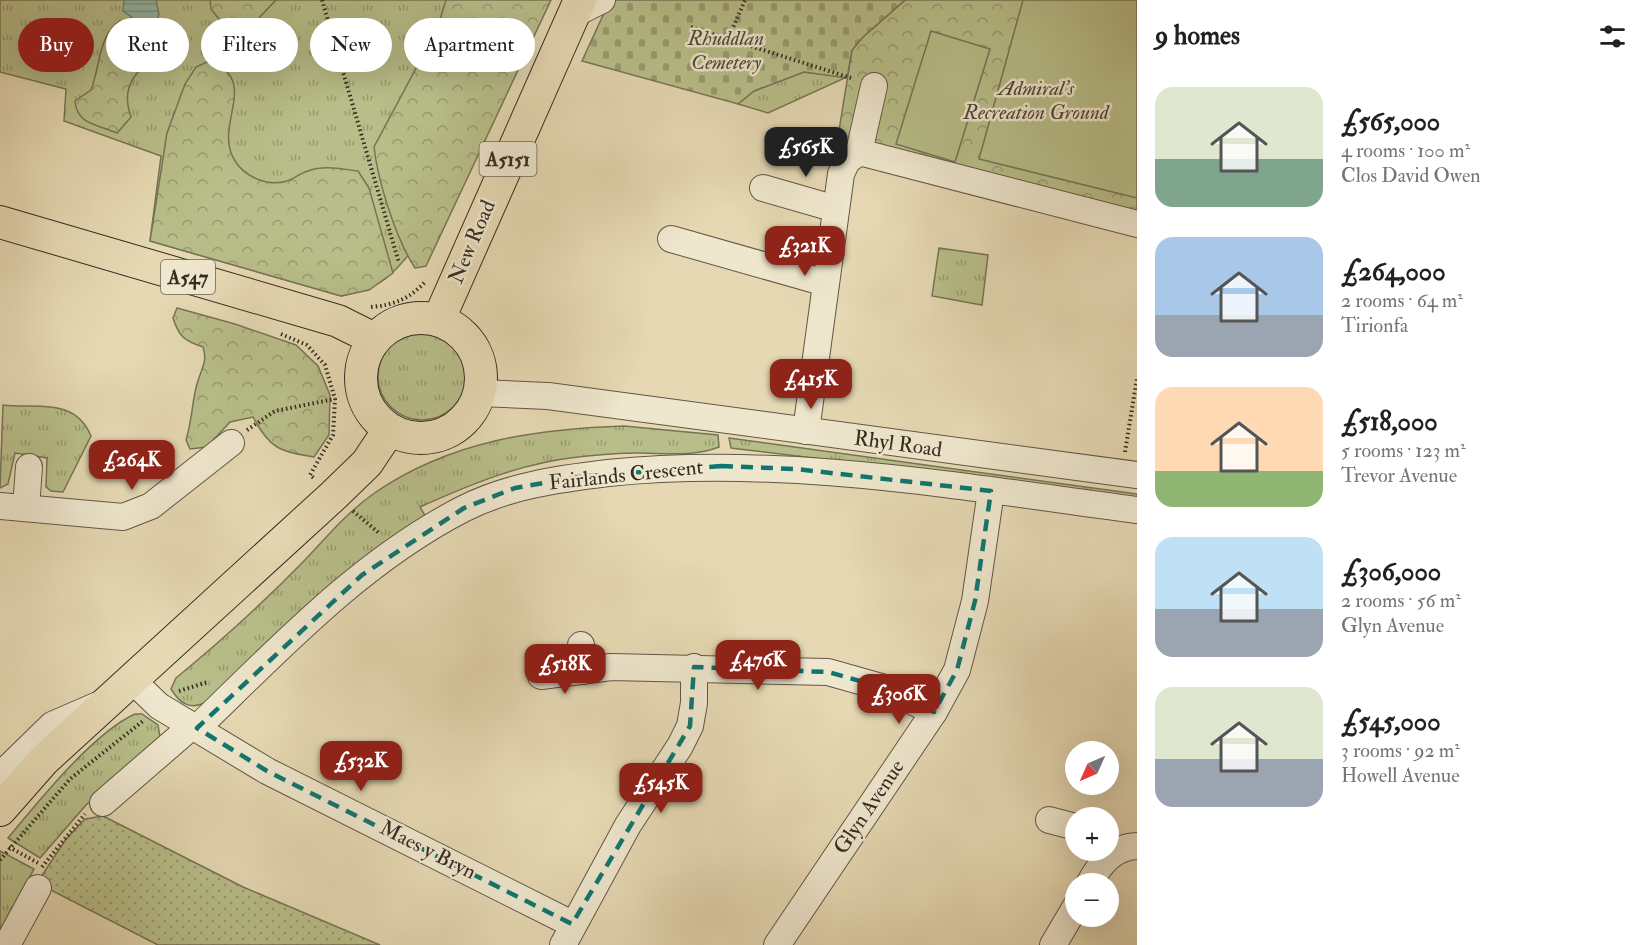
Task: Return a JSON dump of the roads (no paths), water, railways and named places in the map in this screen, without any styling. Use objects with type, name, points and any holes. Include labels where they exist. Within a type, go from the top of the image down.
[{"type":"main road","name":"New Road","points":[[439,320],[577,7]]},
{"type":"main road","name":"A547","points":[[0,222],[338,321],[374,339]]},
{"type":"main road","points":[[408,318],[439,320],[458,329],[475,350],[482,370],[480,393],[471,413],[454,430],[434,438],[408,438],[389,430],[368,408],[361,388],[364,357],[374,339],[389,326],[408,318]]},
{"type":"main road","points":[[0,810],[44,760],[123,690],[367,463],[389,430]]},
{"type":"street","points":[[577,7],[602,0]]},
{"type":"street","points":[[806,431],[841,174],[847,161],[859,152],[874,86]]},
{"type":"street","points":[[859,152],[1137,224]]},
{"type":"street","points":[[763,188],[837,209]]},
{"type":"street","points":[[671,239],[826,283]]},
{"type":"street","name":"Rhyl Road","points":[[480,393],[548,396],[1130,474]]},
{"type":"street","points":[[0,506],[123,517],[151,506],[231,443]]},
{"type":"street","name":"Fairlands Crescent","points":[[103,803],[195,727],[362,575],[415,537],[464,508],[515,488],[600,474],[721,466],[796,469],[1137,510]]},
{"type":"street","points":[[26,508],[29,467]]},
{"type":"street","name":"Glyn Avenue","points":[[777,945],[934,712],[957,670],[975,602],[991,491]]},
{"type":"street","points":[[581,645],[583,671]]},
{"type":"street","points":[[541,676],[611,667],[828,672],[888,689],[934,712]]},
{"type":"street","points":[[567,935],[628,825],[680,746],[690,726],[694,703],[694,668]]},
{"type":"street","points":[[0,793],[10,766],[52,724],[123,690]]},
{"type":"street","name":"Maes y Bryn","points":[[123,690],[159,706],[267,771],[567,935]]},
{"type":"street","points":[[1049,820],[1065,824]]},
{"type":"street","points":[[1119,839],[1137,845]]},
{"type":"street","points":[[1096,873],[1108,856],[1124,846],[1137,845]]},
{"type":"street","points":[[7,945],[40,877]]},
{"type":"street","points":[[1053,945],[1065,925]]},
{"type":"park label","name":"Rhuddlan Cemetery","points":[[726,50]]},
{"type":"park label","name":"Admiral's Recreation Ground","points":[[1036,100]]}]
